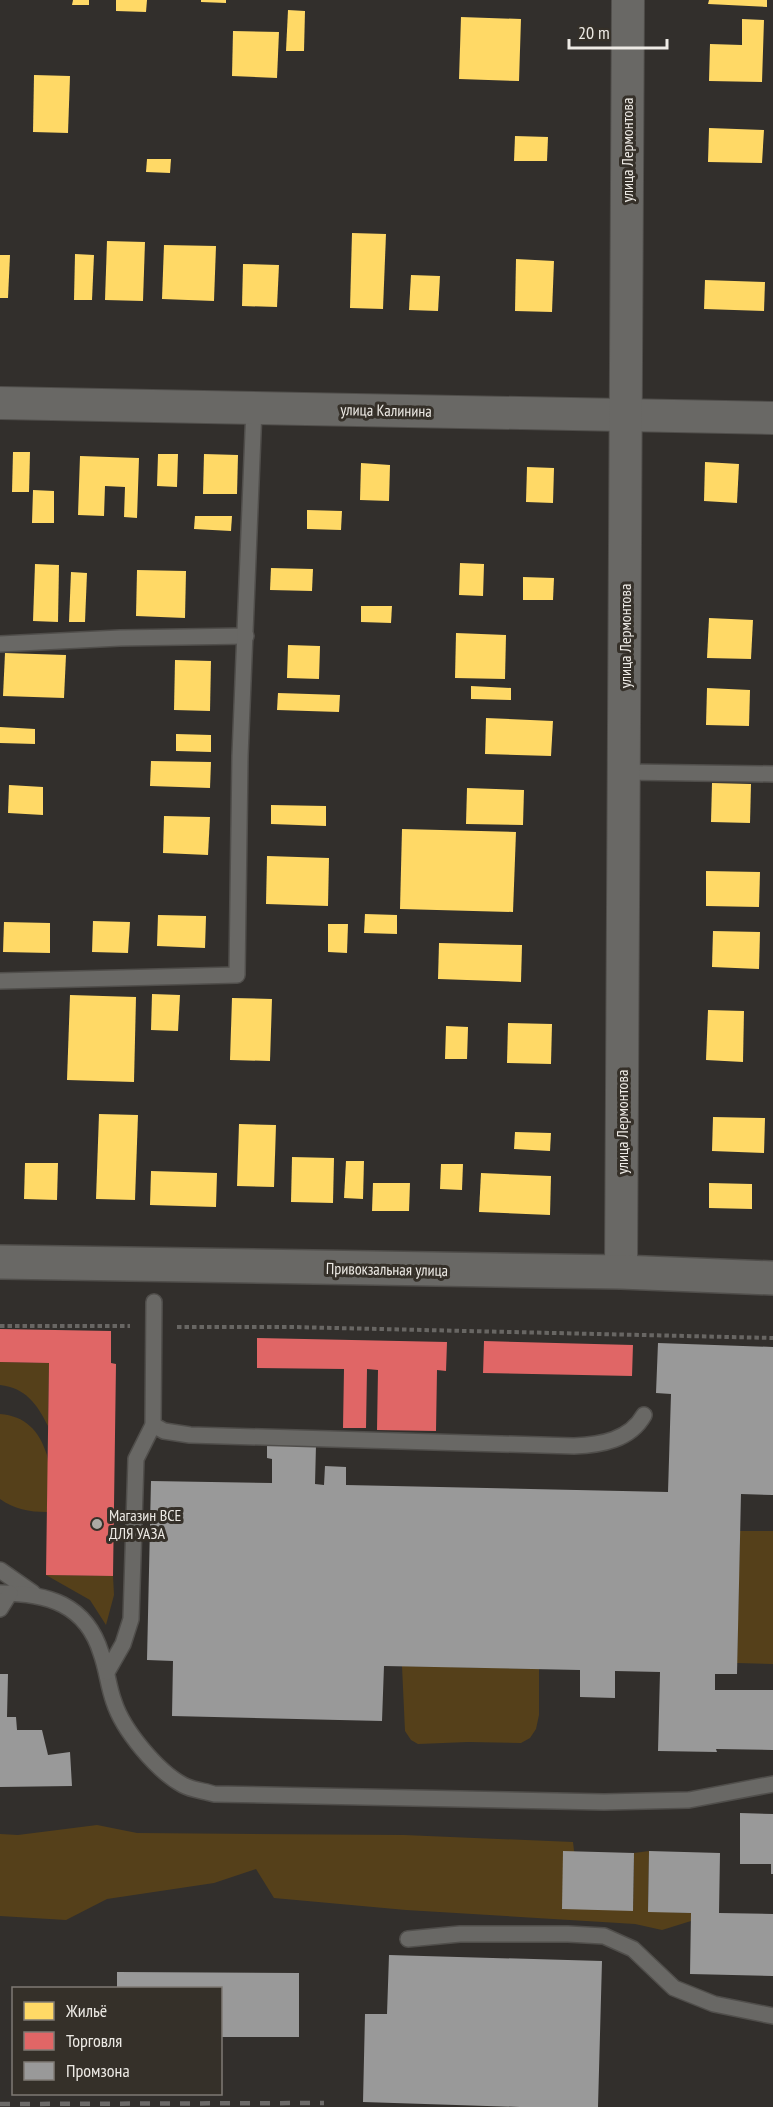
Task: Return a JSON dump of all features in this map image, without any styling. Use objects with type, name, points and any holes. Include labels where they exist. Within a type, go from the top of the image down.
[{"type":"street","name":"улица Лермонтова","points":[[621,1272],[628,0]]},
{"type":"street","name":"улица Калинина","points":[[0,403],[773,418]]},
{"type":"street","name":"Привокзальная улица","points":[[0,1262],[621,1272],[773,1278]]},
{"type":"lane","points":[[0,981],[237,975],[240,756],[254,408]]},
{"type":"lane","points":[[0,644],[120,638],[246,636]]},
{"type":"lane","points":[[625,772],[773,774]]},
{"type":"lane","points":[[107,1672],[123,1644],[131,1619],[136,1459],[153,1425],[154,1302]]},
{"type":"lane","points":[[153,1425],[164,1431],[190,1435],[574,1446],[597,1445],[622,1436],[637,1426],[644,1415]]},
{"type":"lane","points":[[0,1570],[36,1595]]},
{"type":"lane","points":[[0,1609],[5,1593],[50,1598],[73,1610],[89,1626],[101,1650],[114,1703],[134,1739],[160,1768],[185,1786],[214,1794],[604,1802],[689,1800],[773,1784]]},
{"type":"lane","points":[[408,1939],[460,1934],[604,1936],[633,1949],[674,1988],[714,2004],[773,2016]]},
{"type":"path","points":[[0,1326],[292,1327],[773,1338]]},
{"type":"shaded area","points":[[0,1362],[49,1363],[48,1426],[30,1398],[24,1393],[0,1385]]},
{"type":"shaded area","points":[[0,1414],[24,1421],[40,1438],[44,1446],[48,1467],[47,1512],[22,1509],[0,1499]]},
{"type":"shaded area","points":[[740,1531],[773,1531],[773,1664],[737,1663]]},
{"type":"shaded area","points":[[46,1575],[113,1576],[114,1595],[106,1625],[90,1600]]},
{"type":"shaded area","points":[[402,1666],[539,1669],[539,1715],[536,1729],[530,1738],[521,1743],[418,1744],[411,1740],[405,1731]]},
{"type":"shaded area","points":[[97,1825],[137,1833],[404,1835],[573,1842],[574,1851],[633,1911],[634,1853],[649,1851],[648,1911],[691,1913],[691,1921],[662,1930],[635,1924],[406,1910],[274,1898],[256,1869],[214,1883],[107,1899],[66,1920],[0,1916],[0,1834],[18,1835]]},
{"type":"building: Жильё","points":[[73,0],[89,0],[89,5],[72,5]]},
{"type":"building: Жильё","points":[[116,0],[147,0],[146,12],[116,11]]},
{"type":"building: Жильё","points":[[201,0],[226,0],[226,3],[201,2]]},
{"type":"building: Жильё","points":[[709,0],[767,0],[767,7],[708,4]]},
{"type":"building: Жильё","points":[[288,10],[305,11],[304,51],[286,51]]},
{"type":"building: Жильё","points":[[461,17],[521,19],[519,81],[459,79]]},
{"type":"building: Жильё","points":[[742,19],[764,20],[762,82],[709,81],[710,44],[742,45]]},
{"type":"building: Жильё","points":[[233,31],[279,32],[277,78],[232,76]]},
{"type":"building: Жильё","points":[[34,75],[70,76],[68,133],[33,132]]},
{"type":"building: Жильё","points":[[709,128],[764,130],[762,163],[708,162]]},
{"type":"building: Жильё","points":[[515,136],[548,137],[547,161],[514,161]]},
{"type":"building: Жильё","points":[[147,159],[171,159],[170,173],[146,172]]},
{"type":"building: Жильё","points":[[352,233],[386,234],[383,309],[350,308]]},
{"type":"building: Жильё","points":[[107,241],[145,242],[143,301],[105,300]]},
{"type":"building: Жильё","points":[[164,245],[216,246],[214,301],[162,299]]},
{"type":"building: Жильё","points":[[75,254],[94,255],[92,300],[74,300]]},
{"type":"building: Жильё","points":[[0,255],[10,255],[8,298],[0,298]]},
{"type":"building: Жильё","points":[[516,259],[554,261],[552,312],[515,311]]},
{"type":"building: Жильё","points":[[243,264],[279,265],[277,307],[242,306]]},
{"type":"building: Жильё","points":[[411,275],[440,276],[438,311],[409,310]]},
{"type":"building: Жильё","points":[[705,280],[765,282],[764,311],[704,309]]},
{"type":"building: Жильё","points":[[13,452],[30,452],[29,492],[12,492]]},
{"type":"building: Жильё","points":[[158,454],[178,454],[177,487],[157,486]]},
{"type":"building: Жильё","points":[[204,454],[238,455],[237,494],[203,494]]},
{"type":"building: Жильё","points":[[80,456],[139,458],[137,518],[124,517],[125,487],[105,486],[104,516],[78,515]]},
{"type":"building: Жильё","points":[[705,462],[739,464],[737,503],[704,501]]},
{"type":"building: Жильё","points":[[361,463],[390,465],[389,501],[360,500]]},
{"type":"building: Жильё","points":[[527,467],[554,468],[553,503],[526,502]]},
{"type":"building: Жильё","points":[[33,490],[54,491],[54,523],[32,523]]},
{"type":"building: Жильё","points":[[307,510],[342,511],[341,530],[307,529]]},
{"type":"building: Жильё","points":[[195,516],[232,516],[231,531],[194,529]]},
{"type":"building: Жильё","points":[[460,563],[484,564],[483,596],[459,595]]},
{"type":"building: Жильё","points":[[35,564],[59,565],[58,622],[33,621]]},
{"type":"building: Жильё","points":[[271,568],[313,569],[312,591],[270,590]]},
{"type":"building: Жильё","points":[[137,570],[186,571],[185,618],[136,616]]},
{"type":"building: Жильё","points":[[71,572],[87,573],[85,622],[69,622]]},
{"type":"building: Жильё","points":[[523,577],[554,578],[553,600],[523,600]]},
{"type":"building: Жильё","points":[[361,606],[392,606],[391,623],[361,622]]},
{"type":"building: Жильё","points":[[709,618],[753,620],[751,659],[707,658]]},
{"type":"building: Жильё","points":[[456,633],[506,635],[505,679],[455,678]]},
{"type":"building: Жильё","points":[[288,645],[320,646],[319,679],[287,678]]},
{"type":"building: Жильё","points":[[5,653],[66,655],[64,698],[3,696]]},
{"type":"building: Жильё","points":[[175,660],[211,661],[210,711],[174,710]]},
{"type":"building: Жильё","points":[[471,686],[511,688],[511,700],[471,699]]},
{"type":"building: Жильё","points":[[707,688],[750,690],[749,726],[706,725]]},
{"type":"building: Жильё","points":[[278,693],[340,695],[339,712],[277,710]]},
{"type":"building: Жильё","points":[[486,718],[553,721],[551,756],[485,754]]},
{"type":"building: Жильё","points":[[0,727],[35,729],[35,744],[0,743]]},
{"type":"building: Жильё","points":[[176,734],[211,735],[211,752],[176,751]]},
{"type":"building: Жильё","points":[[151,761],[211,762],[210,788],[150,786]]},
{"type":"building: Жильё","points":[[712,783],[751,784],[750,823],[711,822]]},
{"type":"building: Жильё","points":[[9,785],[43,787],[43,815],[8,813]]},
{"type":"building: Жильё","points":[[467,788],[524,790],[523,825],[466,824]]},
{"type":"building: Жильё","points":[[271,805],[326,806],[326,826],[271,824]]},
{"type":"building: Жильё","points":[[164,816],[210,817],[208,855],[163,853]]},
{"type":"building: Жильё","points":[[402,829],[516,832],[513,912],[400,909]]},
{"type":"building: Жильё","points":[[267,856],[329,858],[328,906],[266,904]]},
{"type":"building: Жильё","points":[[706,871],[760,872],[759,907],[706,906]]},
{"type":"building: Жильё","points":[[365,914],[397,915],[397,934],[364,933]]},
{"type":"building: Жильё","points":[[158,915],[206,916],[205,948],[157,946]]},
{"type":"building: Жильё","points":[[93,921],[130,922],[128,953],[92,952]]},
{"type":"building: Жильё","points":[[4,922],[50,923],[50,953],[3,952]]},
{"type":"building: Жильё","points":[[328,924],[348,924],[347,953],[328,952]]},
{"type":"building: Жильё","points":[[713,931],[760,932],[759,969],[712,967]]},
{"type":"building: Жильё","points":[[439,943],[522,945],[521,982],[438,979]]},
{"type":"building: Жильё","points":[[152,994],[180,995],[178,1031],[151,1030]]},
{"type":"building: Жильё","points":[[70,995],[136,997],[134,1082],[67,1080]]},
{"type":"building: Жильё","points":[[232,998],[272,999],[270,1061],[230,1060]]},
{"type":"building: Жильё","points":[[708,1010],[744,1011],[743,1062],[706,1060]]},
{"type":"building: Жильё","points":[[508,1023],[552,1024],[551,1064],[507,1063]]},
{"type":"building: Жильё","points":[[446,1026],[468,1027],[467,1059],[445,1059]]},
{"type":"building: Жильё","points":[[99,1114],[138,1115],[135,1200],[96,1199]]},
{"type":"building: Жильё","points":[[713,1117],[765,1118],[764,1153],[712,1151]]},
{"type":"building: Жильё","points":[[239,1124],[276,1125],[274,1187],[237,1186]]},
{"type":"building: Жильё","points":[[515,1132],[551,1133],[550,1151],[514,1149]]},
{"type":"building: Жильё","points":[[292,1157],[334,1158],[333,1203],[291,1202]]},
{"type":"building: Жильё","points":[[346,1161],[364,1161],[363,1199],[344,1198]]},
{"type":"building: Жильё","points":[[25,1163],[58,1163],[57,1200],[24,1199]]},
{"type":"building: Жильё","points":[[441,1164],[463,1164],[462,1190],[440,1189]]},
{"type":"building: Жильё","points":[[151,1171],[217,1173],[216,1207],[150,1205]]},
{"type":"building: Жильё","points":[[481,1173],[551,1176],[550,1215],[479,1212]]},
{"type":"building: Жильё","points":[[373,1183],[410,1183],[409,1211],[372,1211]]},
{"type":"building: Жильё","points":[[709,1183],[752,1184],[752,1209],[709,1208]]},
{"type":"building: Торговля","points":[[0,1329],[111,1331],[111,1363],[116,1364],[113,1576],[46,1575],[49,1363],[0,1362]]},
{"type":"building: Торговля","points":[[257,1338],[447,1342],[446,1371],[437,1370],[436,1431],[377,1430],[378,1370],[367,1369],[366,1428],[343,1428],[344,1369],[257,1368]]},
{"type":"building: Торговля","points":[[484,1341],[633,1345],[632,1376],[483,1373]]},
{"type":"building: Промзона","points":[[658,1343],[773,1347],[773,1495],[741,1494],[737,1674],[715,1674],[715,1690],[773,1690],[773,1750],[658,1751],[660,1672],[615,1671],[615,1698],[580,1697],[580,1670],[384,1666],[382,1721],[172,1716],[173,1661],[147,1660],[151,1481],[272,1483],[272,1459],[267,1458],[267,1444],[316,1445],[315,1484],[324,1485],[325,1466],[346,1467],[346,1485],[668,1492],[671,1394],[656,1393]]},
{"type":"building: Промзона","points":[[0,1674],[8,1674],[7,1717],[16,1717],[17,1730],[42,1730],[48,1755],[70,1752],[72,1786],[0,1787]]},
{"type":"building: Промзона","points":[[740,1813],[773,1814],[773,1874],[771,1874],[771,1864],[740,1864]]},
{"type":"building: Промзона","points":[[563,1851],[634,1853],[633,1911],[562,1909]]},
{"type":"building: Промзона","points":[[649,1851],[720,1853],[719,1913],[773,1914],[773,1976],[690,1974],[691,1913],[648,1912]]},
{"type":"building: Промзона","points":[[389,1955],[602,1961],[598,2107],[363,2102],[365,2014],[387,2014]]},
{"type":"building: Промзона","points":[[117,1972],[299,1973],[299,2037],[222,2037],[222,1987],[117,1987]]},
{"type":"railway","points":[[0,2104],[324,2103]]},
{"type":"place","name":"Магазин ВСЕ ДЛЯ УАЗА","points":[[97,1524]]}]
